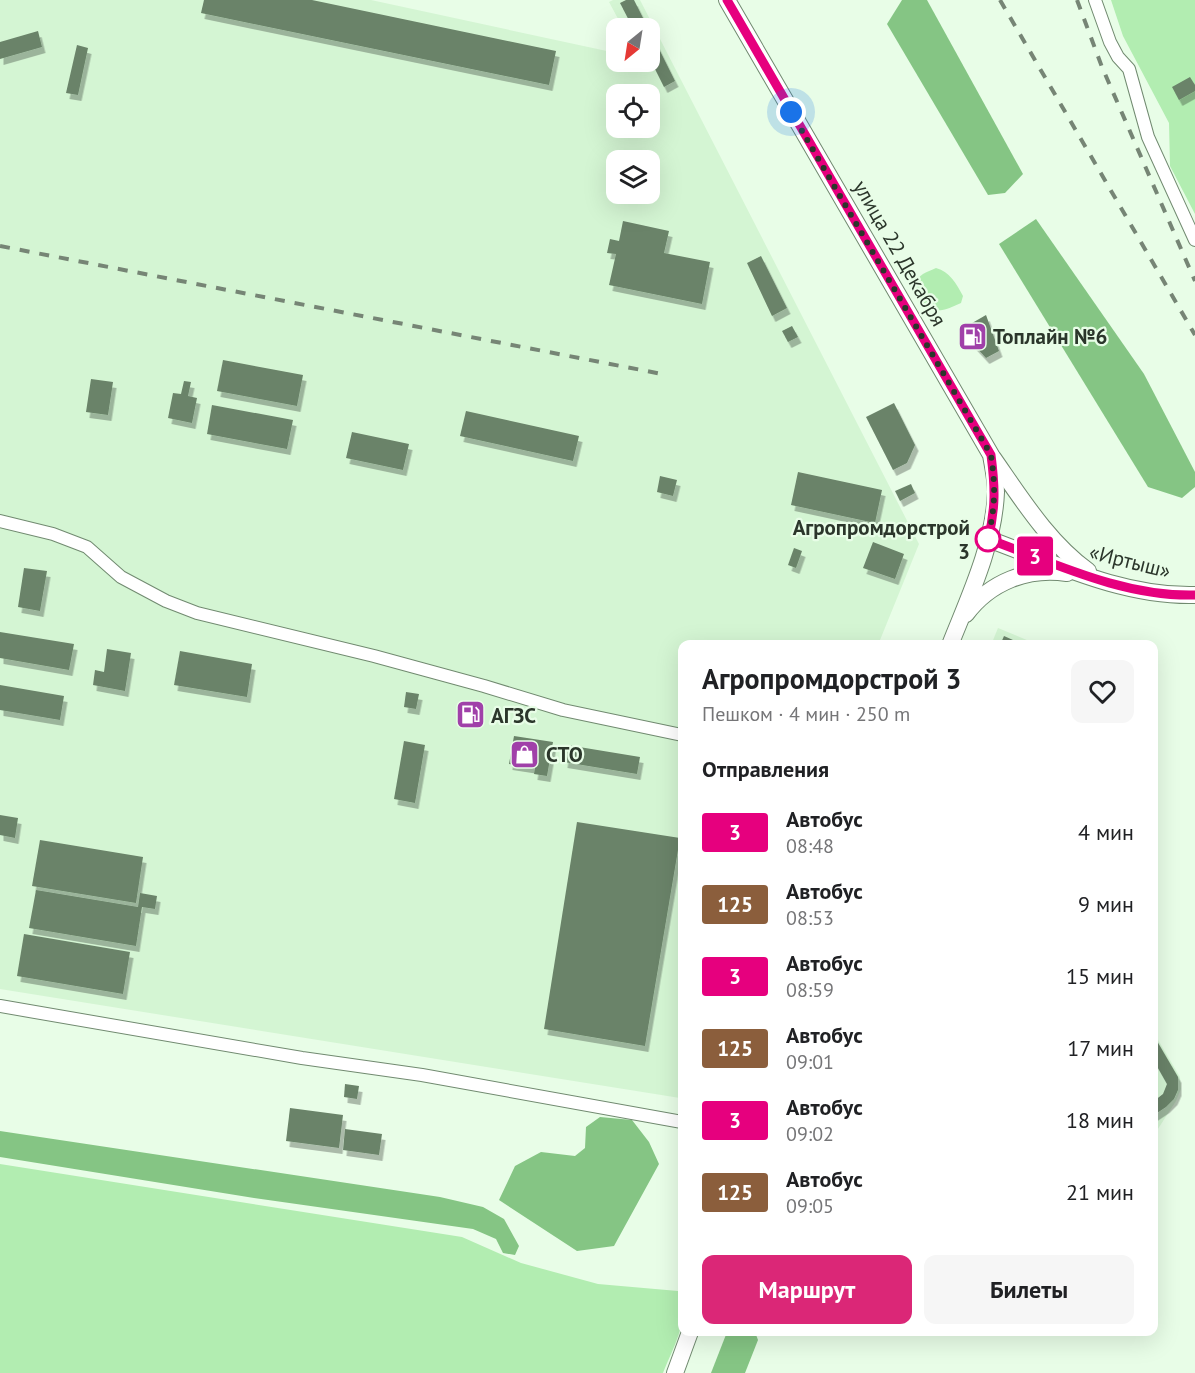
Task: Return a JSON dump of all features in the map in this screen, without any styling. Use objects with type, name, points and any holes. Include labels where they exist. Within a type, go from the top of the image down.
[{"type":"main road","name":"улица 22 Декабря","points":[[727,0],[991,455],[996,490],[993,518],[988,539],[952,640]]},
{"type":"main road","points":[[991,455],[1023,502],[1054,540],[1075,561],[1099,579]]},
{"type":"main road","name":"«Иртыш»","points":[[988,539],[1099,579],[1143,591],[1174,596],[1195,595]]},
{"type":"main road","points":[[958,624],[983,595],[1007,580],[1028,573],[1056,572],[1099,579]]},
{"type":"main road","points":[[675,1373],[689,1336]]},
{"type":"street","points":[[1095,0],[1110,42],[1118,57],[1129,69],[1148,137],[1195,240]]},
{"type":"street","points":[[0,521],[52,534],[87,547],[121,577],[166,601],[197,613],[374,656],[563,710],[678,734]]},
{"type":"street","points":[[0,1006],[302,1058],[422,1075],[678,1121]]},
{"type":"shaded area","points":[[0,0],[371,0],[606,51],[606,72],[660,72],[660,39],[919,544],[880,640],[678,640],[678,1098],[0,989]]},
{"type":"shaded area","points":[[613,0],[640,0],[649,18],[618,18],[609,2]]},
{"type":"shaded area","points":[[998,628],[1027,640],[993,640]]},
{"type":"shaded area","points":[[1158,1040],[1180,1077],[1181,1089],[1158,1129]]},
{"type":"green space","points":[[902,0],[927,0],[1023,174],[1005,193],[988,195],[887,24]]},
{"type":"green space","points":[[1111,0],[1195,0],[1195,214],[1170,166],[1169,123],[1123,36]]},
{"type":"green space","points":[[1036,219],[1144,374],[1195,472],[1195,487],[1182,498],[1148,487],[999,244]]},
{"type":"green space","points":[[936,268],[945,272],[955,282],[963,296],[961,303],[947,309],[933,310],[922,305],[918,300],[915,295],[915,284],[924,273]]},
{"type":"green space","points":[[600,1117],[632,1120],[649,1142],[659,1164],[614,1246],[577,1251],[499,1200],[515,1166],[541,1152],[575,1156],[585,1148],[586,1127]]},
{"type":"green space","points":[[0,1131],[440,1197],[483,1207],[504,1219],[519,1246],[515,1255],[503,1253],[496,1239],[473,1229],[254,1198],[0,1157]]},
{"type":"green space","points":[[0,1164],[462,1237],[521,1263],[598,1284],[678,1291],[679,1336],[663,1373],[0,1373]]},
{"type":"green space","points":[[725,1336],[756,1336],[758,1340],[745,1373],[711,1373]]},
{"type":"building","points":[[204,0],[312,0],[556,51],[549,85],[201,13]]},
{"type":"building","points":[[634,0],[643,18],[628,18],[620,3]]},
{"type":"building","points":[[38,31],[42,47],[0,59],[0,42]]},
{"type":"building","points":[[77,45],[88,48],[78,95],[66,93]]},
{"type":"building","points":[[660,51],[675,81],[664,87],[656,72],[660,72]]},
{"type":"building","points":[[1190,77],[1195,85],[1195,91],[1179,100],[1172,87]]},
{"type":"building","points":[[623,221],[669,231],[664,253],[710,262],[702,304],[609,285],[616,254],[607,253],[610,239],[619,241]]},
{"type":"building","points":[[761,256],[787,308],[772,316],[747,263]]},
{"type":"building","points":[[986,315],[999,351],[986,358],[960,330]]},
{"type":"building","points":[[792,326],[798,337],[788,342],[782,331]]},
{"type":"building","points":[[223,360],[303,375],[297,406],[217,391]]},
{"type":"building","points":[[91,379],[113,382],[108,415],[86,412]]},
{"type":"building","points":[[184,381],[191,382],[188,396],[197,398],[192,423],[168,418],[173,393],[181,394]]},
{"type":"building","points":[[894,403],[915,445],[907,463],[893,470],[866,417]]},
{"type":"building","points":[[212,405],[293,420],[287,449],[207,434]]},
{"type":"building","points":[[466,411],[579,436],[573,461],[460,436]]},
{"type":"building","points":[[352,432],[409,444],[403,470],[346,458]]},
{"type":"building","points":[[798,472],[882,490],[875,523],[791,505]]},
{"type":"building","points":[[660,476],[677,480],[673,496],[657,492]]},
{"type":"building","points":[[911,484],[915,493],[900,501],[895,491]]},
{"type":"building","points":[[873,542],[904,554],[895,579],[863,568]]},
{"type":"building","points":[[794,548],[802,551],[796,568],[788,565]]},
{"type":"building","points":[[24,568],[47,571],[40,611],[18,607]]},
{"type":"building","points":[[0,632],[74,644],[69,670],[0,658]]},
{"type":"building","points":[[107,649],[131,653],[125,691],[93,685],[95,670],[104,672]]},
{"type":"building","points":[[180,651],[252,664],[247,697],[174,685]]},
{"type":"building","points":[[0,685],[64,696],[60,720],[0,710]]},
{"type":"building","points":[[406,692],[419,694],[416,709],[404,707]]},
{"type":"building","points":[[514,736],[553,742],[547,776],[534,774],[535,768],[509,764]]},
{"type":"building","points":[[404,741],[425,745],[415,803],[394,799]]},
{"type":"building","points":[[567,745],[640,757],[637,774],[564,762]]},
{"type":"building","points":[[0,815],[18,818],[15,838],[0,835]]},
{"type":"building","points":[[577,822],[678,838],[678,850],[645,1046],[544,1029]]},
{"type":"building","points":[[40,840],[143,857],[136,903],[32,886]]},
{"type":"building","points":[[36,890],[138,907],[140,893],[157,896],[155,909],[142,907],[136,946],[29,928]]},
{"type":"building","points":[[24,934],[130,952],[123,994],[17,976]]},
{"type":"building","points":[[1158,1043],[1178,1077],[1178,1090],[1174,1099],[1158,1112],[1158,1098],[1163,1094],[1167,1084],[1158,1068]]},
{"type":"building","points":[[345,1084],[359,1086],[357,1099],[344,1097]]},
{"type":"building","points":[[290,1108],[343,1115],[339,1148],[286,1141]]},
{"type":"building","points":[[345,1129],[382,1134],[379,1155],[343,1150]]},
{"type":"railway","points":[[1000,0],[1195,335]]},
{"type":"railway","points":[[1077,0],[1102,67],[1195,281]]},
{"type":"railway","points":[[0,246],[662,374]]},
{"type":"bus line","name":"3","points":[[727,0],[991,455],[996,490],[988,539],[1114,584],[1174,596],[1195,595]]},
{"type":"place","name":"Топлайн №6","points":[[972,336]]},
{"type":"place","name":"Агропромдорстрой 3","points":[[988,539]]},
{"type":"place","name":"АГЗС","points":[[470,715]]},
{"type":"place","name":"СТО","points":[[525,754]]},
{"type":"route","points":[[791,112],[991,455],[996,490],[988,539]]}]
